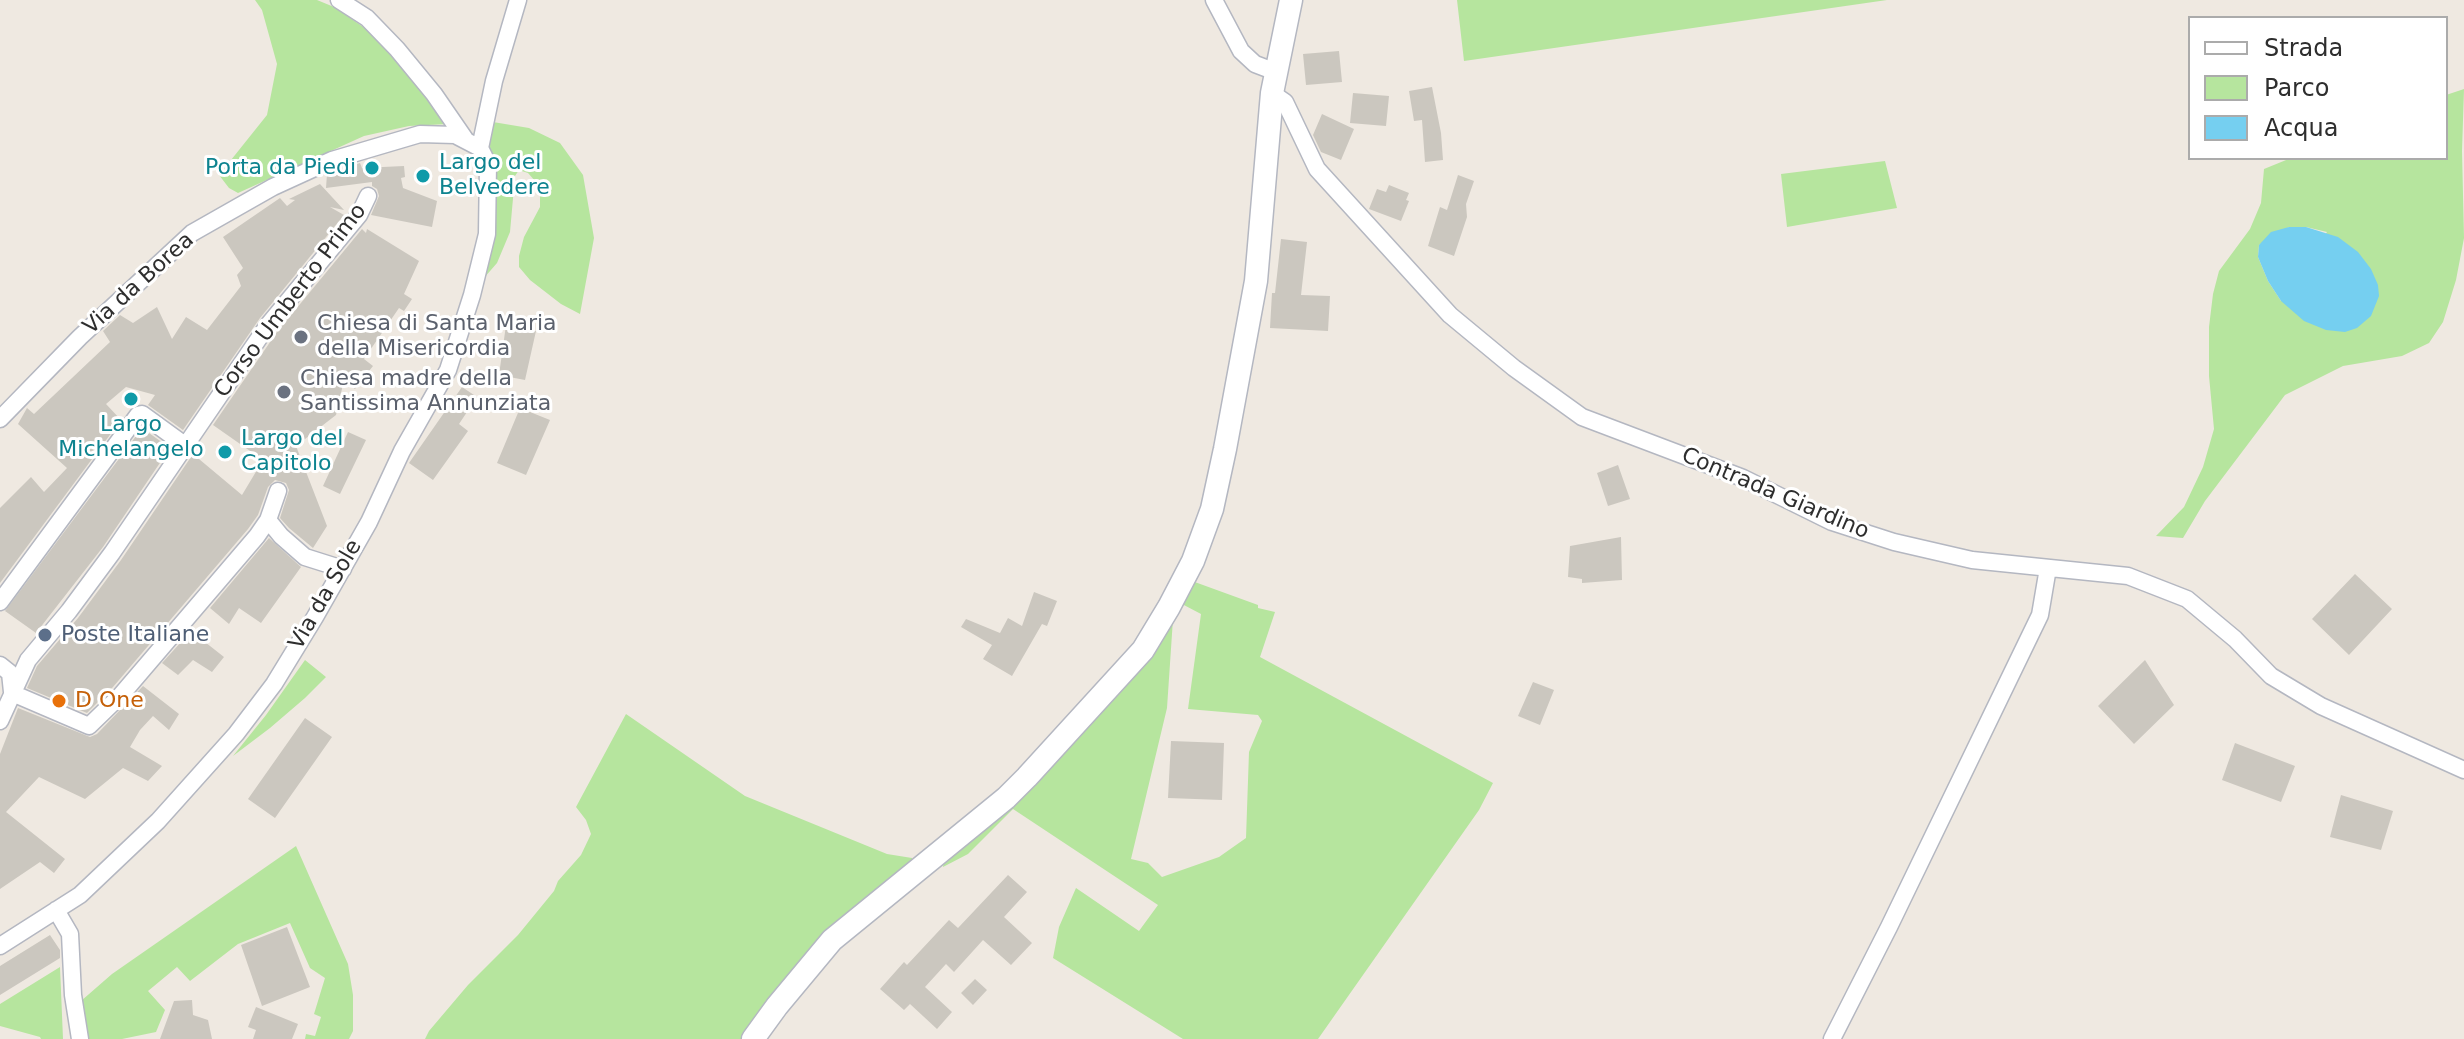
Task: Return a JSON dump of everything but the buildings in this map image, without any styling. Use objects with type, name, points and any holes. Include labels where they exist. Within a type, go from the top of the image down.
[{"type":"main road","points":[[753,1039],[832,940],[1006,798],[1027,777],[1143,650],[1193,561],[1212,509],[1256,281],[1274,82],[1291,0]]},
{"type":"street","points":[[339,0],[367,18],[397,49],[473,144]]},
{"type":"street","points":[[473,144],[518,0]]},
{"type":"street","points":[[1214,0],[1241,51],[1274,82]]},
{"type":"street","name":"Contrada Giardino","points":[[1274,82],[1317,169],[1450,315],[1514,368],[1582,417],[1743,478],[1832,522],[1894,542],[1972,560],[2128,576],[2187,599],[2235,639],[2271,676],[2321,706],[2464,770]]},
{"type":"street","name":"Via da Borea","points":[[0,419],[80,337],[192,233],[273,187],[332,160],[420,134],[455,135],[473,144]]},
{"type":"street","name":"Via da Sole","points":[[0,946],[80,895],[125,853],[232,740],[274,684],[343,569],[402,451],[448,370],[472,295],[487,234],[488,164],[473,144]]},
{"type":"street","name":"Corso Umberto Primo","points":[[0,721],[28,660],[112,553],[268,325],[359,215],[368,196]]},
{"type":"street","points":[[0,602],[138,415],[142,414],[186,446]]},
{"type":"street","points":[[0,665],[10,673],[15,694],[89,726],[121,695],[257,536],[268,520],[278,491]]},
{"type":"street","points":[[268,520],[305,557],[343,569]]},
{"type":"street","points":[[1832,1039],[2040,615],[2048,568]]},
{"type":"street","points":[[56,910],[70,934],[73,995],[80,1039]]},
{"type":"green space","points":[[255,0],[317,0],[334,7],[378,37],[448,124],[409,126],[364,136],[238,193],[229,188],[219,175],[267,115],[277,64],[262,10]]},
{"type":"green space","points":[[1457,0],[1887,0],[1464,61]]},
{"type":"green space","points":[[2464,89],[2464,238],[2456,280],[2443,322],[2429,343],[2402,356],[2343,366],[2285,395],[2205,501],[2183,538],[2156,536],[2184,507],[2203,467],[2214,429],[2209,376],[2213,294],[2219,271],[2250,229],[2261,203],[2264,169],[2286,160],[2448,160],[2448,94]],"holes":[[[2289,227],[2327,232],[2281,301],[2258,257],[2259,245]]]},
{"type":"green space","points":[[493,122],[529,128],[560,143],[583,175],[594,238],[580,314],[561,304],[530,280],[519,267],[524,237],[540,207],[540,192],[528,173],[519,170],[515,176],[510,232],[497,263],[484,278],[491,180],[489,146]]},
{"type":"green space","points":[[1885,161],[1897,208],[1787,227],[1781,174]]},
{"type":"green space","points":[[1192,581],[1275,612],[1260,657],[1493,783],[1479,810],[1318,1039],[1183,1039],[1053,958],[1059,927],[1076,888],[1139,931],[1158,905],[1013,809],[968,854],[943,867],[945,855],[1173,619],[1167,708],[1131,859],[1148,863],[1162,877],[1219,857],[1246,838],[1249,752],[1262,721],[1258,715],[1188,709],[1201,614],[1182,604]]},
{"type":"green space","points":[[305,660],[326,677],[270,728],[233,756],[266,715]]},
{"type":"green space","points":[[626,714],[745,796],[887,854],[912,858],[913,869],[746,1039],[425,1039],[468,985],[518,935],[581,855],[591,834],[586,820],[576,807]]},
{"type":"green space","points":[[296,846],[348,964],[353,995],[353,1031],[349,1039],[305,1039],[306,1034],[315,1036],[321,1017],[314,1014],[325,978],[310,968],[290,923],[238,944],[190,981],[177,967],[148,991],[165,1010],[156,1032],[122,1039],[86,1039],[81,1001],[112,974]]},
{"type":"green space","points":[[60,967],[63,1039],[41,1039],[0,1026],[0,1004]]},
{"type":"water","points":[[2289,227],[2306,227],[2338,237],[2358,252],[2371,269],[2379,296],[2371,316],[2357,328],[2345,332],[2326,330],[2304,321],[2281,301],[2258,257],[2259,245],[2271,232]]},
{"type":"place","name":"Porta da Piedi","points":[[372,168]]},
{"type":"place","name":"Largo del Belvedere","points":[[423,176]]},
{"type":"place","name":"Chiesa di Santa Maria della Misericordia","points":[[301,337]]},
{"type":"place","name":"Chiesa madre della Santissima Annunziata","points":[[284,392]]},
{"type":"place","name":"Largo Michelangelo","points":[[131,399]]},
{"type":"place","name":"Largo del Capitolo","points":[[225,452]]},
{"type":"place","name":"Poste Italiane","points":[[45,635]]},
{"type":"place","name":"D One","points":[[59,701]]}]
